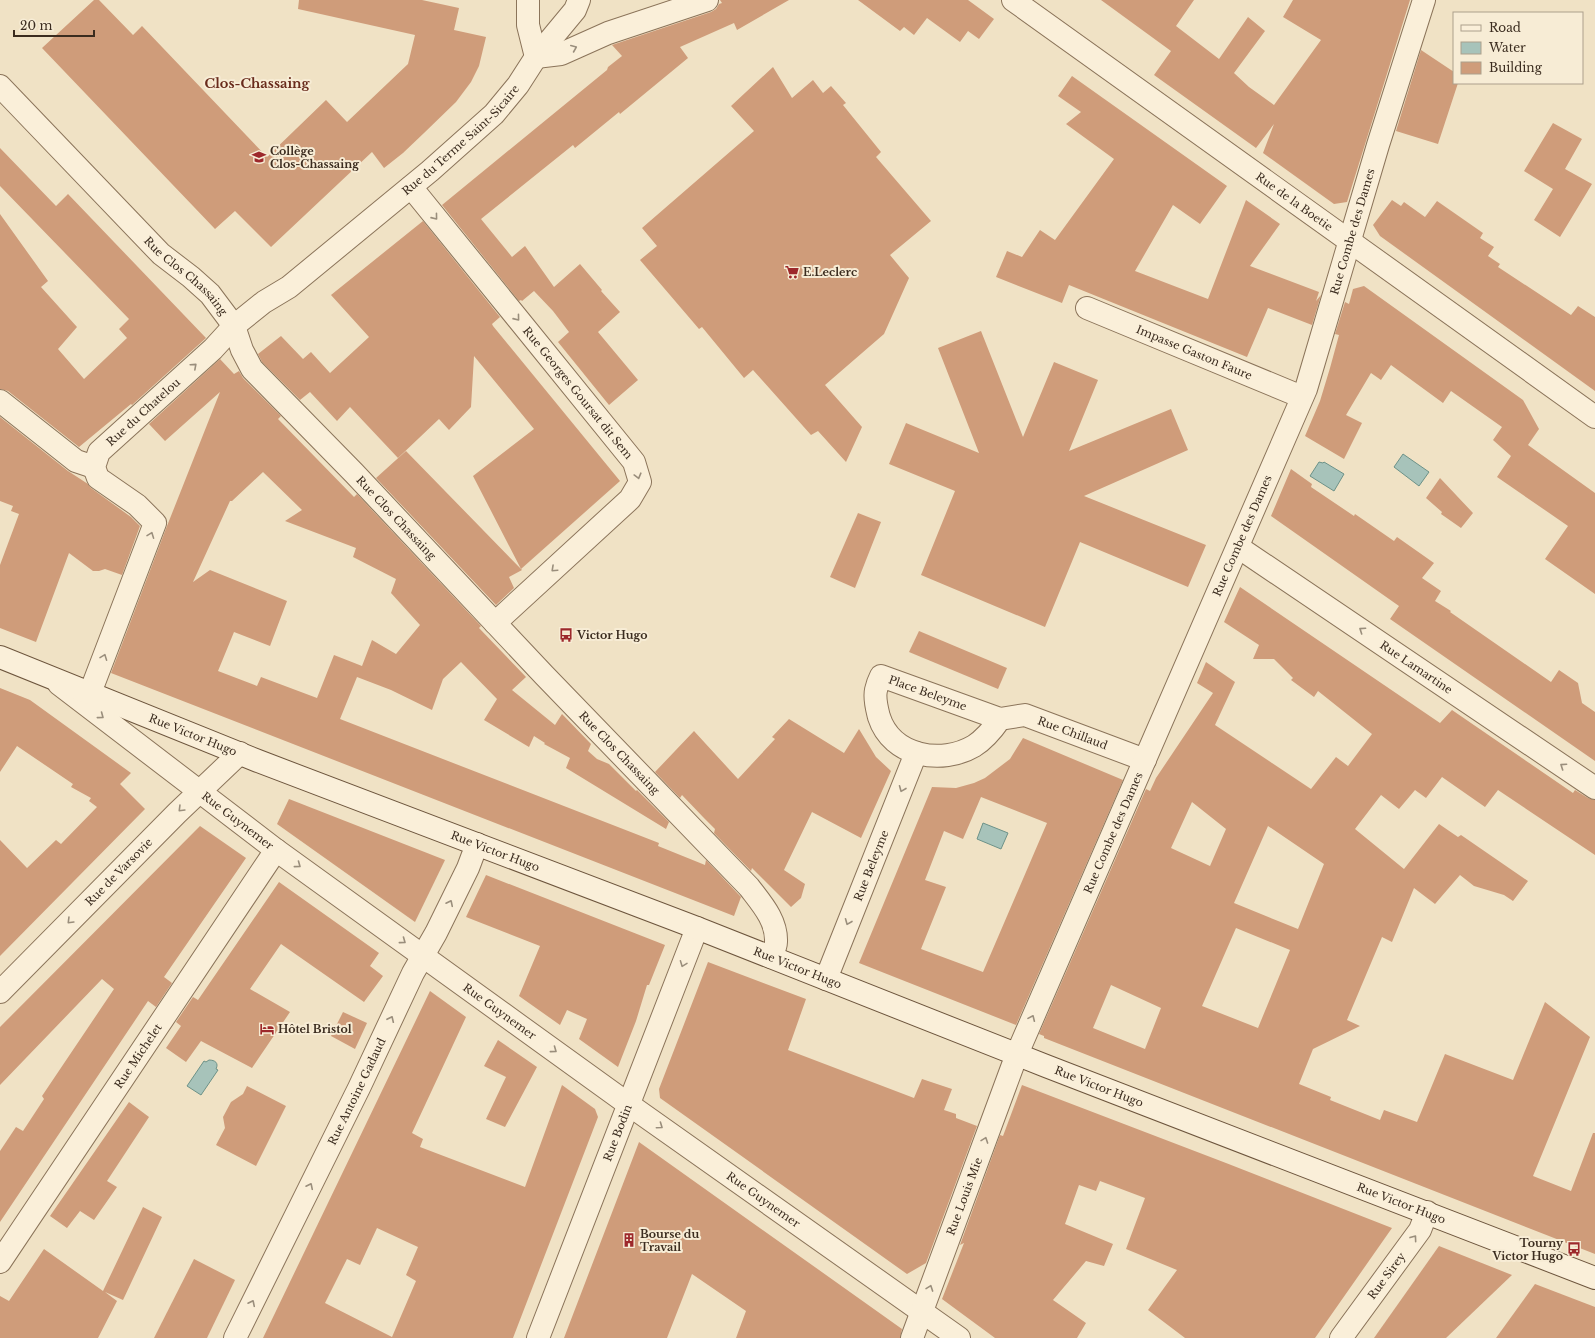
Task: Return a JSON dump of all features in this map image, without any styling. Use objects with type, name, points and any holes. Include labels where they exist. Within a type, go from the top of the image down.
[{"type":"street","points":[[528,0],[528,25],[536,57],[560,54],[608,33],[707,0]]},
{"type":"street","name":"Rue du Terme Saint-Sicaire","points":[[234,326],[264,302],[289,287],[411,187],[494,114],[518,85],[536,57],[575,10],[579,0]]},
{"type":"street","name":"Rue de la Boetie","points":[[1013,0],[1595,417]]},
{"type":"street","name":"Rue Combe des Dames","points":[[1017,1054],[1302,397],[1380,138],[1424,0]]},
{"type":"street","name":"Rue Clos Chassaing","points":[[0,86],[162,254],[210,294],[234,326],[242,350],[252,369],[354,473],[495,623],[748,887],[768,911],[774,929],[776,943],[771,957]]},
{"type":"street","name":"Rue Georges Goursat dit Sem","points":[[411,187],[634,462],[640,482],[630,499],[495,623]]},
{"type":"street","name":"Impasse Gaston Faure","points":[[1087,308],[1302,397]]},
{"type":"street","name":"Rue du Chatelou","points":[[94,467],[99,452],[213,349],[234,326]]},
{"type":"street","points":[[0,401],[76,461],[94,467],[98,478],[137,506],[156,523],[90,693]]},
{"type":"street","name":"Rue Lamartine","points":[[1238,547],[1595,788]]},
{"type":"street","name":"Rue Victor Hugo","points":[[0,657],[240,753],[697,928],[1595,1278]]},
{"type":"street","name":"Rue Guynemer","points":[[48,676],[276,850],[628,1104],[959,1338]]},
{"type":"street","name":"Place Beleyme","points":[[881,676],[1000,719],[989,733],[975,745],[956,753],[933,756],[916,753],[901,747],[889,736],[881,723],[876,708],[876,691],[881,676]]},
{"type":"street","name":"Rue Chillaud","points":[[1000,719],[1025,715],[1145,760]]},
{"type":"street","name":"Rue de Varsovie","points":[[0,992],[199,791],[240,753]]},
{"type":"street","name":"Rue Beleyme","points":[[826,979],[916,753]]},
{"type":"street","name":"Rue Antoine Gadaud","points":[[235,1338],[359,1088],[413,973],[464,874],[477,844]]},
{"type":"street","name":"Rue Michelet","points":[[0,1262],[276,850]]},
{"type":"street","name":"Rue Bodin","points":[[538,1338],[697,928]]},
{"type":"street","name":"Rue Louis Mie","points":[[912,1338],[1017,1054]]},
{"type":"street","name":"Rue Sirey","points":[[1341,1338],[1420,1230],[1428,1212]]},
{"type":"water","points":[[1403,454],[1429,472],[1419,486],[1394,467]]},
{"type":"water","points":[[1319,462],[1324,462],[1344,474],[1334,491],[1310,476]]},
{"type":"water","points":[[983,823],[1008,833],[1001,849],[977,839]]},
{"type":"water","points":[[209,1060],[216,1062],[216,1069],[218,1070],[201,1095],[187,1086],[204,1061],[206,1062]]},
{"type":"building","points":[[94,0],[99,0],[133,35],[142,26],[267,157],[326,100],[347,122],[408,64],[415,35],[298,9],[299,0],[422,0],[459,8],[454,30],[486,37],[479,66],[471,82],[456,102],[403,153],[384,168],[372,152],[271,247],[235,211],[215,229],[42,48]]},
{"type":"building","points":[[720,0],[789,0],[737,30],[734,23],[680,47],[688,58],[620,114],[619,112],[575,148],[573,145],[481,219],[512,257],[525,246],[554,287],[580,264],[620,312],[598,332],[638,380],[609,405],[558,342],[569,332],[553,311],[534,291],[522,301],[519,301],[442,205],[607,70],[608,67],[622,56],[612,45],[711,12],[722,3]]},
{"type":"building","points":[[858,0],[968,0],[994,19],[979,39],[968,31],[960,42],[927,18],[914,35],[904,27],[900,31]]},
{"type":"building","points":[[1101,0],[1194,0],[1176,26],[1219,59],[1248,17],[1265,31],[1234,73],[1249,87],[1274,105],[1321,40],[1283,17],[1293,0],[1410,0],[1347,202],[1334,204],[1263,153],[1274,124],[1256,148],[1154,75],[1171,51]]},
{"type":"building","points":[[1421,50],[1453,71],[1453,84],[1458,84],[1438,144],[1396,131]]},
{"type":"building","name":"E.Leclerc","points":[[773,67],[792,98],[813,80],[823,93],[831,86],[846,103],[843,105],[881,152],[876,157],[931,221],[890,255],[909,278],[884,334],[825,385],[862,427],[846,462],[818,431],[811,435],[753,370],[744,378],[702,327],[699,329],[640,260],[657,246],[642,228],[754,131],[731,106]]},
{"type":"building","points":[[1072,76],[1227,186],[1200,224],[1173,205],[1135,271],[1208,299],[1246,200],[1280,224],[1250,266],[1319,292],[1316,301],[1321,295],[1312,325],[1268,308],[1247,357],[1069,285],[1062,303],[996,277],[1007,251],[1022,257],[1040,230],[1055,240],[1114,159],[1066,124],[1081,112],[1058,96]]},
{"type":"building","points":[[1553,123],[1582,139],[1565,169],[1592,184],[1560,237],[1534,220],[1553,189],[1524,171]]},
{"type":"building","points":[[0,148],[56,206],[68,194],[206,338],[132,405],[131,404],[79,447],[8,391],[0,389],[0,214],[48,281],[41,287],[77,327],[58,349],[84,379],[127,338],[119,329],[129,319],[0,186]]},
{"type":"building","points":[[1392,200],[1401,206],[1404,202],[1425,217],[1437,201],[1483,233],[1480,238],[1494,247],[1488,256],[1500,264],[1498,267],[1571,315],[1578,306],[1595,317],[1595,391],[1380,236],[1373,225]]},
{"type":"building","points":[[423,221],[500,317],[492,324],[493,326],[620,481],[521,569],[473,476],[534,429],[474,356],[471,407],[449,430],[439,419],[398,458],[350,407],[337,421],[310,392],[300,400],[262,362],[258,354],[281,336],[303,359],[311,352],[330,373],[369,337],[331,295]]},
{"type":"building","points":[[1364,286],[1523,400],[1539,429],[1528,445],[1595,493],[1595,594],[1545,559],[1568,526],[1497,477],[1511,456],[1493,440],[1502,427],[1451,391],[1443,403],[1391,365],[1381,380],[1371,373],[1346,415],[1362,423],[1344,459],[1305,436],[1320,401],[1330,368],[1339,335],[1335,334],[1345,302],[1349,304],[1353,289]]},
{"type":"building","points":[[981,331],[1023,437],[1054,362],[1098,380],[1069,451],[1171,409],[1188,450],[1084,496],[1206,545],[1188,587],[1080,542],[1045,627],[921,575],[955,491],[889,464],[906,423],[979,453],[938,348]]},
{"type":"building","points":[[220,359],[234,374],[239,371],[243,378],[281,416],[278,419],[354,497],[357,494],[481,626],[479,628],[526,677],[512,690],[555,725],[562,714],[591,744],[588,751],[597,759],[609,764],[669,822],[666,829],[566,768],[570,758],[544,744],[545,743],[534,736],[529,747],[484,720],[497,699],[461,662],[443,679],[432,710],[391,690],[357,677],[340,719],[659,843],[658,846],[705,865],[706,860],[741,897],[734,916],[111,673],[220,392],[165,441],[149,424]],"holes":[[[263,472],[302,510],[285,521],[356,548],[353,557],[396,579],[391,593],[420,625],[396,654],[372,640],[362,666],[334,655],[317,698],[261,677],[257,686],[218,671],[234,632],[270,646],[287,601],[210,570],[193,582],[230,501],[232,501]]]},
{"type":"building","points":[[0,417],[68,471],[88,484],[91,488],[131,517],[140,526],[122,575],[105,569],[93,571],[69,553],[36,642],[0,628],[0,565],[19,514],[11,511],[13,506],[0,501]]},
{"type":"building","points":[[406,451],[522,570],[509,577],[514,588],[496,605],[376,478]]},
{"type":"building","points":[[1291,469],[1312,484],[1311,487],[1354,516],[1355,514],[1394,541],[1397,537],[1434,563],[1422,578],[1441,591],[1435,601],[1551,682],[1559,670],[1578,683],[1582,703],[1595,712],[1595,761],[1390,619],[1399,606],[1271,516]]},
{"type":"building","points":[[1440,478],[1473,513],[1461,528],[1441,514],[1442,512],[1426,498]]},
{"type":"building","points":[[858,513],[881,522],[855,588],[830,577]]},
{"type":"building","points":[[1240,587],[1440,723],[1452,710],[1573,793],[1575,790],[1588,798],[1595,800],[1595,855],[1498,790],[1485,807],[1442,777],[1426,798],[1415,790],[1399,809],[1381,795],[1355,829],[1404,869],[1439,824],[1458,837],[1461,835],[1528,881],[1513,901],[1504,895],[1474,886],[1460,875],[1435,904],[1414,888],[1392,942],[1382,937],[1347,1020],[1360,1026],[1313,1049],[1299,1084],[1331,1097],[1330,1100],[1380,1120],[1384,1110],[1417,1122],[1445,1054],[1513,1080],[1545,1002],[1590,1037],[1533,1176],[1571,1191],[1593,1133],[1595,1133],[1595,1254],[1044,1038],[1044,1036],[1039,1034],[1146,789],[1150,791],[1156,778],[1213,693],[1197,683],[1206,662],[1235,682],[1215,725],[1311,789],[1336,757],[1348,766],[1372,734],[1318,691],[1314,697],[1291,680],[1293,678],[1274,659],[1253,659],[1259,645],[1224,622]],"holes":[[[1192,802],[1226,829],[1210,866],[1171,848]],[[1268,826],[1324,864],[1298,929],[1234,903]],[[1236,928],[1290,950],[1258,1028],[1202,1006]],[[1111,985],[1161,1008],[1145,1049],[1093,1028]]]},
{"type":"building","points":[[919,631],[1007,668],[998,689],[909,652]]},
{"type":"building","points":[[0,688],[30,700],[131,773],[120,784],[145,809],[0,956],[0,840],[27,868],[56,840],[61,844],[97,807],[89,801],[91,798],[71,787],[73,784],[17,746],[0,772]]},
{"type":"building","points":[[789,719],[844,753],[859,729],[876,757],[891,771],[861,838],[812,812],[784,870],[805,884],[801,898],[791,907],[752,868],[751,871],[714,833],[715,829],[682,795],[680,798],[655,772],[694,731],[738,779],[775,739],[772,737]]},
{"type":"building","points":[[1023,738],[1123,780],[1016,1025],[859,963],[932,787],[956,788],[974,783],[985,778],[1010,759]],"holes":[[[981,797],[1047,823],[983,972],[921,949],[946,887],[925,880],[944,831],[963,839]]]},
{"type":"building","points":[[289,799],[445,860],[415,922],[277,824]]},
{"type":"building","points":[[200,826],[246,858],[164,977],[172,983],[156,1007],[148,1001],[0,1222],[0,1151],[16,1127],[23,1131],[44,1099],[42,1096],[114,989],[102,979],[0,1085],[0,1027]]},
{"type":"building","points":[[486,875],[665,945],[649,985],[647,985],[636,1021],[618,1067],[579,1039],[587,1019],[567,1010],[560,1025],[519,996],[540,946],[466,917]]},
{"type":"building","points":[[279,882],[379,953],[370,966],[383,976],[364,1002],[281,944],[250,989],[290,1012],[252,1068],[201,1041],[186,1062],[166,1048],[181,1026],[176,1022],[193,997],[198,1000]]},
{"type":"building","points":[[708,962],[806,999],[788,1050],[914,1098],[922,1079],[952,1089],[944,1110],[956,1114],[956,1118],[977,1126],[926,1263],[907,1274],[660,1098],[659,1089]]},
{"type":"building","points":[[430,991],[466,1017],[412,1133],[423,1139],[420,1147],[525,1187],[562,1085],[595,1109],[598,1117],[513,1338],[263,1338]],"holes":[[[377,1228],[418,1247],[406,1275],[416,1281],[392,1337],[325,1303],[347,1259],[360,1265]]]},
{"type":"building","points":[[343,1012],[367,1023],[355,1049],[331,1036]]},
{"type":"building","points":[[498,1040],[537,1067],[505,1127],[486,1119],[506,1077],[484,1066]]},
{"type":"building","points":[[1022,1085],[1392,1228],[1315,1338],[1185,1338],[1148,1310],[1177,1270],[1126,1249],[1145,1198],[1100,1181],[1096,1191],[1079,1185],[1065,1224],[1113,1244],[1104,1266],[1086,1261],[1053,1300],[1086,1323],[1077,1338],[995,1338],[942,1299],[964,1243],[960,1245],[1000,1135],[1003,1136]]},
{"type":"building","points":[[247,1086],[286,1106],[256,1166],[216,1145],[225,1128],[223,1117],[231,1102],[243,1094]]},
{"type":"building","points":[[129,1102],[149,1117],[107,1181],[117,1187],[94,1220],[80,1211],[67,1228],[50,1216]]},
{"type":"building","points":[[639,1142],[902,1329],[900,1338],[736,1338],[746,1311],[692,1274],[667,1338],[564,1338]]},
{"type":"building","points":[[143,1207],[162,1217],[123,1300],[105,1292],[117,1301],[98,1338],[0,1338],[0,1296],[9,1301],[44,1249],[103,1291]]},
{"type":"building","points":[[1439,1246],[1512,1275],[1446,1338],[1374,1338]]},
{"type":"building","points":[[194,1259],[235,1280],[207,1338],[154,1338]]},
{"type":"building","points":[[1535,1284],[1595,1307],[1595,1338],[1496,1338]]},
{"type":"place","name":"Collège Clos-Chassaing","points":[[259,157]]},
{"type":"place","name":"E.Leclerc","points":[[792,272]]},
{"type":"place","name":"Victor Hugo","points":[[566,635]]},
{"type":"place","name":"Hôtel Bristol","points":[[267,1029]]},
{"type":"place","name":"Bourse du Travail","points":[[629,1240]]},
{"type":"place","name":"Tourny Victor Hugo","points":[[1574,1249]]},
{"type":"district","name":"Clos-Chassaing","points":[[257,83]]}]
